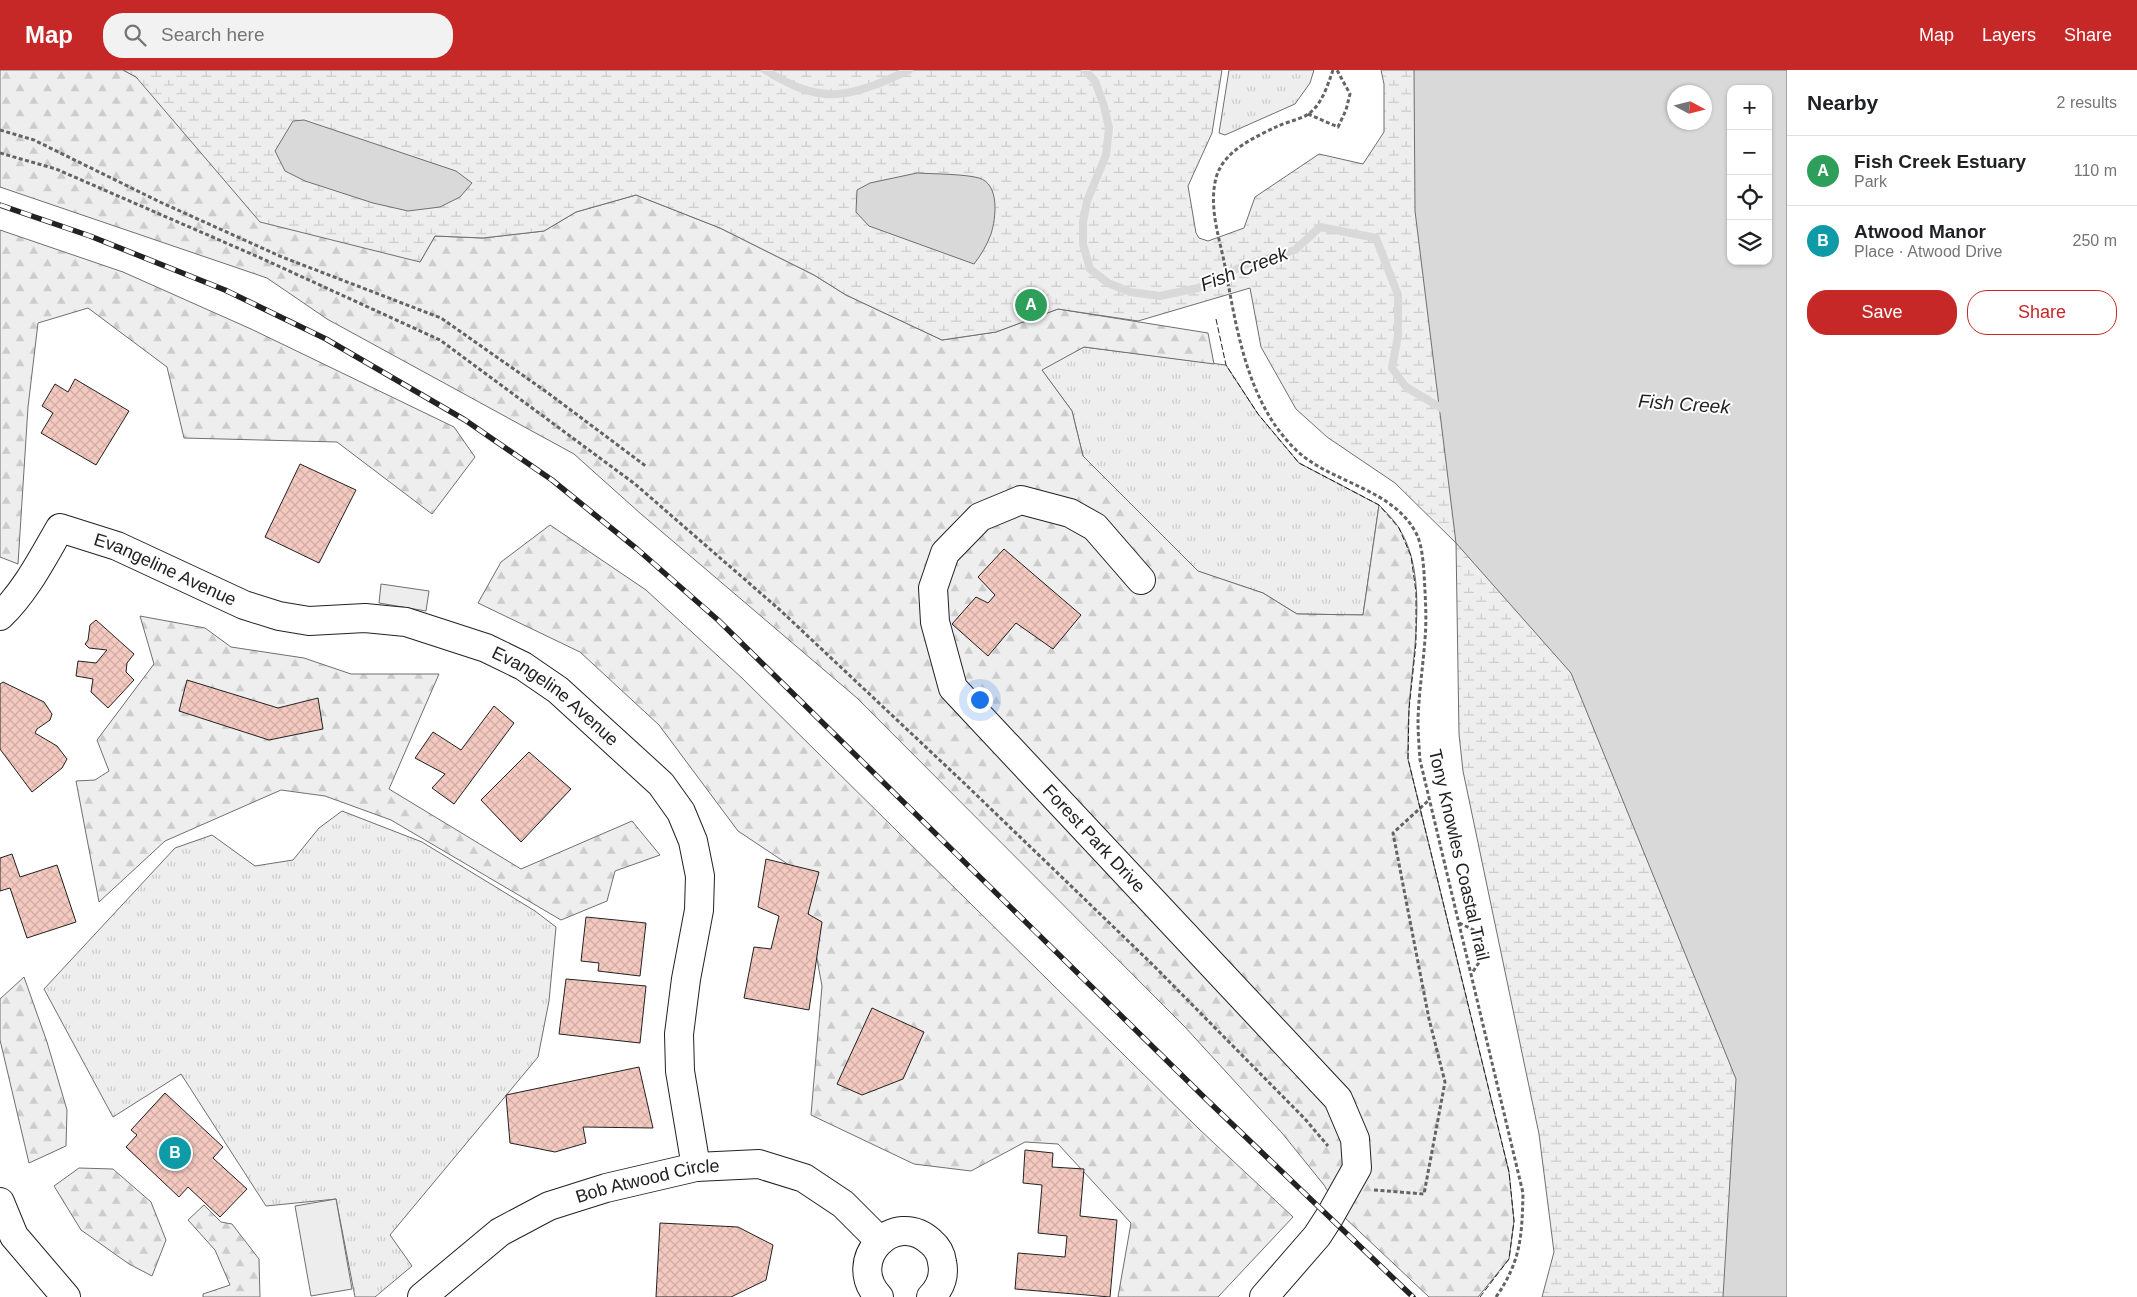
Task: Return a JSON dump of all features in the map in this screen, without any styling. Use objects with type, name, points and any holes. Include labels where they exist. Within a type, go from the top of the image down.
[{"type":"street","name":"Forest Park Drive","points":[[1141,580],[1095,527],[1070,513],[1021,500],[980,517],[945,553],[933,588],[934,622],[953,688],[1338,1099],[1354,1139],[1357,1168],[1317,1236],[1264,1297]]},
{"type":"street","name":"Evangeline Avenue","points":[[0,616],[20,594],[60,528],[117,546],[244,605],[279,616],[308,621],[365,618],[406,622],[486,648],[523,666],[558,690],[661,784],[681,812],[693,841],[700,876],[699,910],[686,979],[679,1034],[680,1071],[696,1167]]},
{"type":"street","name":"Bob Atwood Circle","points":[[422,1297],[500,1232],[549,1206],[606,1188],[696,1167],[759,1164],[804,1178],[843,1204],[880,1241]]},
{"type":"street","points":[[0,1202],[14,1236],[66,1297]]},
{"type":"street","points":[[879,1297],[871,1286],[867,1274],[872,1250],[890,1234],[909,1231],[926,1237],[936,1246],[942,1257],[944,1270],[940,1286],[931,1297]]},
{"type":"path","name":"Tony Knowles Coastal Trail","points":[[1332,70],[1321,99],[1312,112],[1241,145],[1227,159],[1217,175],[1213,192],[1215,216],[1238,331],[1247,365],[1261,399],[1276,425],[1296,449],[1321,470],[1387,501],[1408,520],[1418,537],[1423,562],[1425,592],[1425,636],[1418,727],[1420,760],[1523,1193],[1522,1228],[1518,1257],[1496,1297]]},
{"type":"path","points":[[1308,114],[1338,127],[1346,110],[1350,94],[1337,70]]},
{"type":"path","points":[[0,130],[34,140],[160,202],[282,257],[441,318],[548,393],[646,467]]},
{"type":"path","points":[[0,153],[56,169],[263,259],[440,340],[635,484],[780,610],[1145,957],[1305,1119],[1365,1189],[1424,1194],[1445,1082],[1429,1019],[1393,833],[1429,800]]},
{"type":"path","points":[[1459,923],[1476,931],[1482,958],[1471,973]]},
{"type":"green space","points":[[0,70],[123,70],[420,262],[435,236],[483,238],[544,231],[576,212],[636,195],[720,228],[814,275],[846,295],[942,340],[996,332],[1058,309],[1208,333],[1214,364],[1084,347],[1042,370],[1072,411],[1083,456],[1198,571],[1263,593],[1297,614],[1363,615],[1379,505],[1399,528],[1408,548],[1414,569],[1417,593],[1408,759],[1509,1172],[1514,1221],[1509,1259],[1478,1297],[1429,1297],[1343,1216],[1324,1185],[1282,1133],[1184,1026],[857,698],[641,514],[574,454],[327,319],[267,278],[0,187]]},
{"type":"green space","points":[[123,70],[1222,70],[1212,133],[1188,186],[1196,233],[1199,238],[1208,241],[1244,228],[1255,197],[1319,154],[1363,164],[1384,132],[1384,84],[1381,70],[1787,70],[1787,410],[1588,416],[1787,1297],[1542,1297],[1554,1252],[1539,1134],[1463,771],[1459,734],[1456,543],[1395,483],[1327,437],[1296,409],[1261,347],[1250,288],[1138,321],[1058,309],[996,332],[942,340],[846,295],[814,275],[720,228],[636,195],[576,212],[544,231],[483,238],[435,236],[420,262],[260,222],[136,77]]},
{"type":"green space","points":[[1229,70],[1314,70],[1310,83],[1295,104],[1225,135],[1219,133]]},
{"type":"green space","points":[[0,230],[123,272],[251,329],[454,427],[475,457],[432,514],[337,442],[184,438],[167,367],[88,308],[38,323],[28,407],[18,564],[0,557]]},
{"type":"green space","points":[[1084,347],[1226,365],[1258,414],[1299,463],[1379,505],[1363,615],[1297,614],[1263,593],[1197,571],[1151,527],[1083,456],[1072,411],[1041,369]]},
{"type":"green space","points":[[550,525],[646,590],[742,678],[1199,1129],[1293,1217],[1218,1297],[1118,1297],[1131,1223],[1058,1144],[1025,1142],[971,1171],[914,1164],[811,1115],[822,986],[801,873],[738,831],[659,725],[580,652],[478,603],[501,562]]},
{"type":"green space","points":[[140,616],[205,628],[231,647],[304,658],[351,674],[439,674],[389,789],[521,869],[632,821],[660,855],[615,871],[607,901],[561,920],[391,820],[325,796],[281,790],[165,841],[99,902],[76,781],[95,780],[109,771],[97,740],[154,664]]},
{"type":"green space","points":[[342,811],[422,842],[535,911],[556,927],[549,1001],[538,1057],[390,1235],[412,1266],[375,1297],[355,1297],[336,1199],[266,1206],[181,1074],[113,1117],[44,989],[175,848],[212,835],[255,866],[293,860],[319,828]]},
{"type":"green space","points":[[24,977],[47,1042],[67,1110],[66,1146],[29,1163],[0,1040],[0,999]]},
{"type":"green space","points":[[79,1168],[113,1169],[151,1202],[166,1240],[152,1276],[129,1264],[81,1230],[54,1186]]},
{"type":"green space","points":[[204,1205],[221,1222],[232,1224],[259,1259],[260,1297],[203,1297],[203,1294],[230,1285],[215,1250],[188,1220]]},
{"type":"shaded area","points":[[381,584],[429,591],[426,611],[379,603]]},
{"type":"shaded area","points":[[336,1199],[352,1289],[311,1296],[295,1206]]},
{"type":"water","points":[[1414,70],[1787,70],[1787,1297],[1723,1297],[1736,1079],[1571,673],[1456,543],[1415,211]]},
{"type":"water","points":[[304,120],[456,171],[472,183],[460,197],[440,207],[408,211],[373,203],[305,181],[285,171],[275,151],[293,121]]},
{"type":"water","points":[[917,173],[979,178],[986,181],[990,187],[995,202],[993,227],[986,246],[974,264],[869,226],[856,212],[857,190],[870,183]]},
{"type":"building","points":[[75,379],[129,411],[96,465],[41,433],[53,413],[42,406],[55,384],[68,392]]},
{"type":"building","points":[[300,464],[356,490],[319,563],[265,537]]},
{"type":"building","points":[[1004,549],[1081,615],[1053,649],[1016,623],[988,656],[952,624],[976,597],[988,603],[995,595],[978,577]]},
{"type":"building","points":[[96,620],[134,654],[127,663],[126,672],[134,680],[108,708],[91,692],[93,679],[76,676],[78,661],[96,663],[107,650],[89,648],[85,644],[88,640],[90,625]]},
{"type":"building","points":[[187,680],[278,708],[318,698],[323,729],[269,740],[179,711]]},
{"type":"building","points":[[3,682],[44,702],[52,714],[50,720],[37,729],[35,733],[57,746],[67,759],[62,768],[32,792],[0,749],[0,684]]},
{"type":"building","points":[[494,706],[514,723],[454,804],[432,788],[445,774],[415,758],[433,732],[461,750]]},
{"type":"building","points":[[529,752],[571,789],[521,842],[481,800]]},
{"type":"building","points":[[12,854],[20,877],[57,865],[76,922],[27,938],[10,888],[0,891],[0,858]]},
{"type":"building","points":[[766,859],[819,872],[808,914],[822,922],[809,1010],[744,998],[754,947],[771,949],[779,916],[758,907]]},
{"type":"building","points":[[586,917],[646,923],[640,976],[598,971],[599,963],[581,961]]},
{"type":"building","points":[[566,979],[646,986],[640,1043],[559,1034]]},
{"type":"building","points":[[872,1008],[924,1032],[903,1079],[862,1095],[837,1084]]},
{"type":"building","points":[[639,1067],[653,1128],[583,1127],[586,1143],[555,1152],[510,1143],[506,1095]]},
{"type":"building","points":[[165,1093],[223,1147],[213,1158],[247,1189],[220,1217],[188,1187],[179,1197],[126,1147],[137,1135],[131,1130]]},
{"type":"building","points":[[1025,1150],[1053,1153],[1052,1167],[1084,1169],[1080,1216],[1117,1220],[1110,1297],[1015,1289],[1018,1253],[1065,1257],[1067,1236],[1038,1233],[1042,1185],[1023,1183]]},
{"type":"building","points":[[660,1223],[738,1227],[773,1245],[766,1280],[731,1297],[656,1297]]},
{"type":"waterway","name":"Fish Creek","points":[[765,70],[785,82],[804,89],[837,94],[870,87],[909,70]]},
{"type":"waterway","name":"Fish Creek","points":[[1085,70],[1095,81],[1109,128],[1106,155],[1087,201],[1083,222],[1083,244],[1090,269],[1108,283],[1130,292],[1160,296],[1198,288],[1245,265],[1295,250],[1320,227],[1376,238],[1398,295],[1398,336],[1392,368],[1406,387],[1448,412]]},
{"type":"railway","points":[[0,205],[90,236],[225,290],[326,339],[465,420],[552,480],[637,549],[718,620],[1207,1100],[1413,1297]]},
{"type":"fence","points":[[1216,319],[1226,365],[1258,414],[1299,463],[1379,505],[1399,528],[1411,556],[1416,592],[1416,643],[1409,709],[1408,759],[1509,1172],[1514,1221],[1509,1259],[1480,1297]]},
{"type":"place","name":"Fish Creek Estuary","points":[[1031,305]]},
{"type":"place","name":"Atwood Manor","points":[[175,1153]]}]
